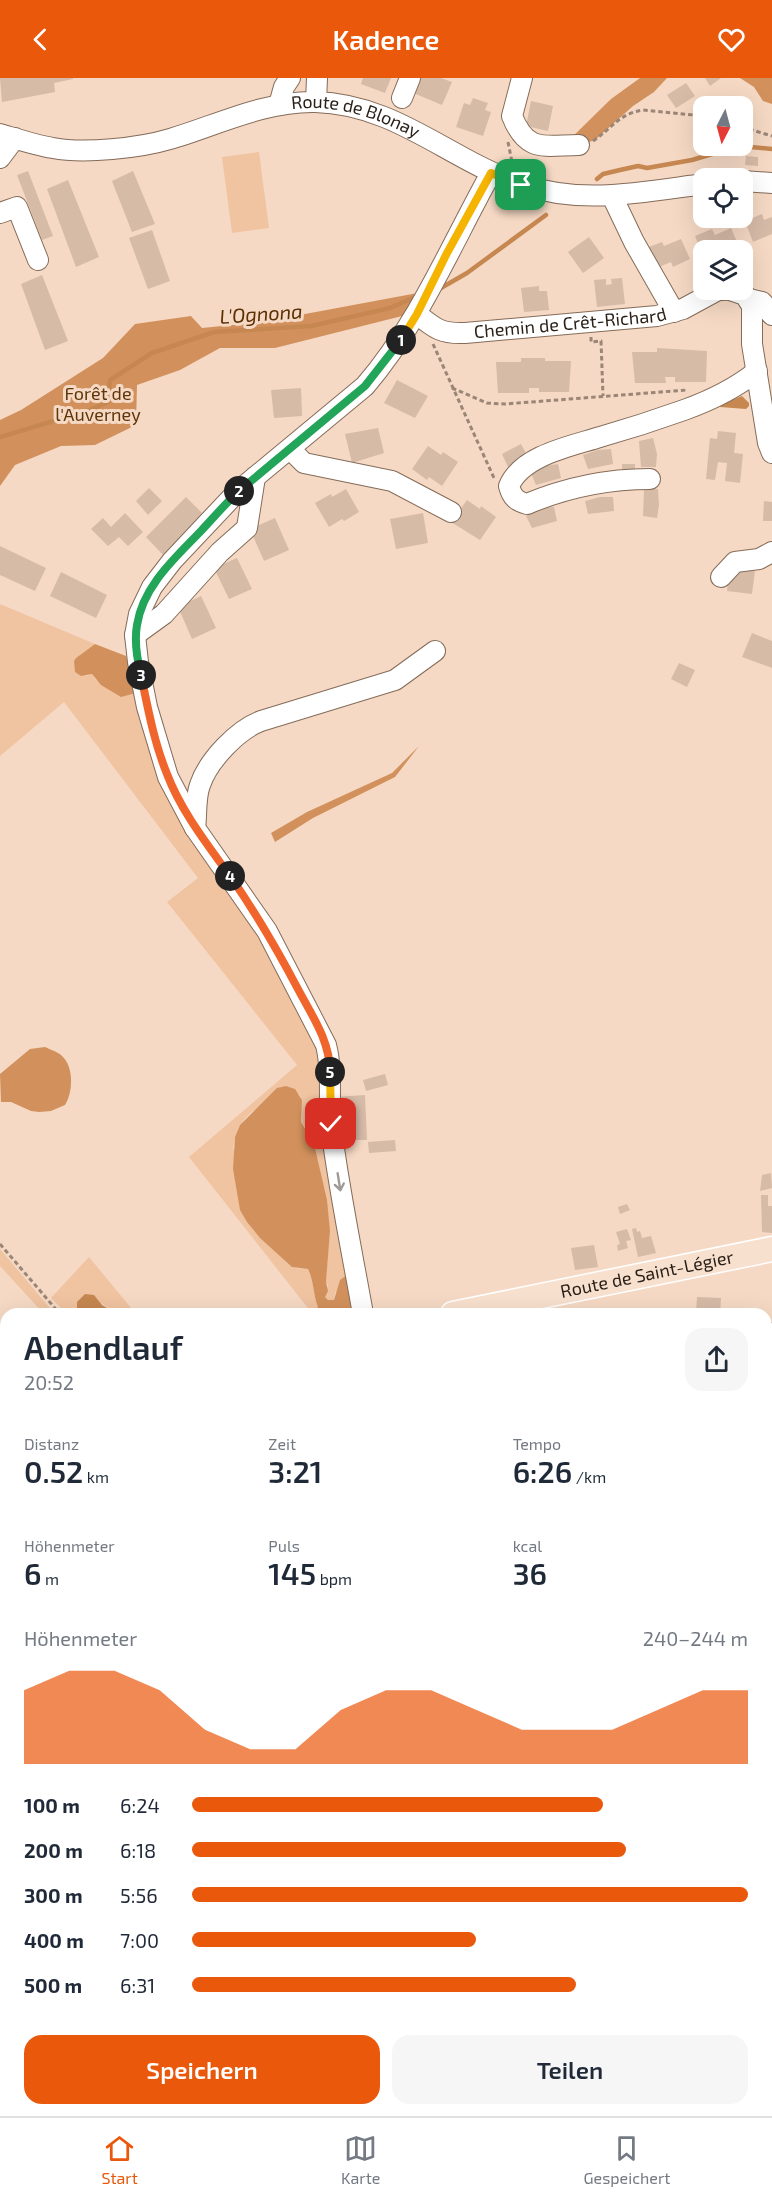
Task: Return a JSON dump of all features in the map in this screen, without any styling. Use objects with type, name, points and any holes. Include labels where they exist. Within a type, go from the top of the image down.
[{"type":"main road","name":"Route de Saint-Légier","points":[[482,1308],[772,1249]]},
{"type":"street","points":[[279,105],[284,87],[290,78]]},
{"type":"street","points":[[316,102],[317,78]]},
{"type":"street","points":[[402,98],[410,78]]},
{"type":"street","points":[[522,78],[512,116],[523,137],[530,142],[547,147],[579,144]]},
{"type":"street","name":"Route de Blonay","points":[[7,136],[53,148],[76,150],[125,147],[167,140],[253,111],[279,105],[316,102],[347,104],[375,112],[406,126],[491,173],[531,188],[558,194],[612,196],[693,185]]},
{"type":"street","points":[[0,158],[7,136]]},
{"type":"street","points":[[362,1308],[332,1133],[330,1058],[326,1045],[267,931],[195,828],[168,777],[147,707],[136,642],[139,614],[160,576],[237,492],[365,386],[398,345],[417,314],[491,173]]},
{"type":"street","points":[[753,182],[772,183]]},
{"type":"street","points":[[612,196],[634,242],[674,312]]},
{"type":"street","points":[[0,213],[18,207],[38,260]]},
{"type":"street","name":"Chemin de Crêt-Richard","points":[[417,314],[439,331],[454,334],[657,316],[674,312],[701,300]]},
{"type":"street","points":[[749,300],[752,306],[752,344],[768,443],[772,453]]},
{"type":"street","points":[[753,300],[762,302],[772,315]]},
{"type":"street","points":[[650,479],[622,479],[548,495],[526,504],[518,501],[509,486],[527,465],[564,447],[693,407],[733,388],[757,371]]},
{"type":"street","points":[[290,449],[303,463],[392,481],[451,512]]},
{"type":"street","points":[[136,642],[220,552],[247,528],[255,477]]},
{"type":"street","points":[[721,576],[735,562],[759,559],[772,552]]},
{"type":"street","points":[[195,828],[198,791],[202,779],[223,750],[247,727],[395,680],[435,651]]},
{"type":"path","points":[[579,144],[595,140],[612,123],[633,111],[693,115]]},
{"type":"path","points":[[753,132],[772,136]]},
{"type":"path","points":[[590,329],[591,342],[601,341],[603,396]]},
{"type":"path","points":[[429,334],[494,478],[511,481]]},
{"type":"path","points":[[452,387],[487,403],[505,404],[691,390]]},
{"type":"path","points":[[477,450],[482,453]]},
{"type":"path","points":[[0,1244],[55,1308]]},
{"type":"shaded area","points":[[259,152],[269,228],[232,233],[222,157]]},
{"type":"shaded area","points":[[742,396],[749,403],[746,409],[720,407],[722,404]]},
{"type":"shaded area","points":[[0,604],[95,644],[76,658],[74,665],[86,676],[92,674],[96,680],[136,693],[148,737],[315,1029],[351,1274],[335,1293],[334,1300],[328,1300],[325,1297],[328,1285],[326,1282],[330,1231],[301,1122],[302,1100],[299,1094],[256,1109],[241,1124],[233,1148],[295,1268],[308,1269],[317,1308],[308,1308],[189,1157],[297,1065],[167,902],[198,878],[64,702],[0,756]]},
{"type":"shaded area","points":[[0,1249],[50,1308],[38,1308],[0,1266]]},
{"type":"shaded area","points":[[89,1257],[131,1308],[108,1308],[98,1301],[83,1308],[61,1308],[51,1298]]},
{"type":"shaded area","points":[[85,1294],[94,1295],[107,1308],[77,1308],[77,1302]]},
{"type":"green space","points":[[640,78],[667,78],[654,92],[633,106],[595,140],[564,145],[611,99]]},
{"type":"green space","points":[[740,78],[772,78],[772,104],[763,101],[754,87]]},
{"type":"green space","name":"Forêt de l'Auverney","points":[[423,292],[414,313],[275,348],[220,348],[180,370],[137,385],[136,425],[95,445],[61,446],[15,465],[0,486],[0,420],[21,410],[103,358],[135,324],[191,316],[202,328],[262,322]]},
{"type":"green space","points":[[95,644],[126,656],[136,693],[121,697],[101,685],[92,674],[81,676],[75,672],[76,658]]},
{"type":"green space","points":[[419,746],[395,777],[313,818],[275,842],[271,833],[307,812],[392,773]]},
{"type":"green space","points":[[45,1047],[61,1055],[69,1067],[71,1087],[65,1105],[51,1111],[39,1112],[11,1102],[1,1102],[0,1074],[30,1049]]},
{"type":"green space","points":[[286,1086],[295,1089],[302,1100],[301,1122],[314,1144],[327,1200],[330,1231],[326,1282],[328,1291],[325,1297],[328,1300],[334,1300],[340,1280],[347,1275],[354,1301],[351,1308],[317,1308],[308,1269],[292,1267],[260,1238],[240,1210],[233,1169],[235,1137],[240,1125],[277,1088]]},
{"type":"building","points":[[0,78],[73,79],[54,83],[55,92],[2,102]]},
{"type":"building","points":[[363,78],[391,78],[385,93],[361,84]]},
{"type":"building","points":[[417,78],[441,78],[452,82],[442,105],[411,92]]},
{"type":"building","points":[[705,78],[721,78],[710,86]]},
{"type":"building","points":[[686,83],[695,96],[676,108],[667,95]]},
{"type":"building","points":[[473,98],[488,103],[485,110],[491,112],[483,136],[456,127],[464,103],[470,105]]},
{"type":"building","points":[[531,101],[553,106],[548,131],[526,126]]},
{"type":"building","points":[[746,156],[758,157],[758,166],[745,165]]},
{"type":"building","points":[[28,171],[53,236],[42,240],[17,175]]},
{"type":"building","points":[[133,171],[155,224],[132,232],[112,181]]},
{"type":"building","points":[[68,180],[99,257],[76,267],[47,189]]},
{"type":"building","points":[[762,214],[764,220],[772,217],[772,234],[753,242],[748,228],[753,228],[753,218]]},
{"type":"building","points":[[731,228],[736,240],[697,240],[695,236],[712,229],[715,235]]},
{"type":"building","points":[[152,230],[170,281],[148,289],[129,238]]},
{"type":"building","points":[[589,237],[604,258],[583,273],[568,252]]},
{"type":"building","points":[[681,239],[690,259],[673,267],[671,262],[654,269],[646,248],[662,242],[664,246]]},
{"type":"building","points":[[42,275],[68,341],[45,350],[21,284]]},
{"type":"building","points":[[622,278],[625,304],[597,307],[594,280],[606,279],[606,285],[612,284],[611,279]]},
{"type":"building","points":[[539,286],[539,291],[547,291],[549,310],[524,312],[521,288]]},
{"type":"building","points":[[657,348],[707,351],[706,382],[675,382],[675,377],[665,377],[666,383],[635,383],[632,352],[657,352]]},
{"type":"building","points":[[521,358],[571,361],[569,392],[539,392],[539,388],[529,388],[529,393],[498,393],[496,362],[521,362]]},
{"type":"building","points":[[397,380],[428,396],[415,418],[384,403]]},
{"type":"building","points":[[301,388],[302,416],[274,418],[271,390]]},
{"type":"building","points":[[378,428],[384,453],[352,463],[345,434]]},
{"type":"building","points":[[718,431],[736,433],[734,453],[743,454],[740,483],[725,481],[727,463],[718,462],[715,480],[706,479],[710,438],[717,439]]},
{"type":"building","points":[[653,438],[657,454],[656,467],[641,467],[639,441]]},
{"type":"building","points":[[521,444],[528,457],[508,467],[502,454]]},
{"type":"building","points":[[428,446],[441,455],[443,452],[458,462],[442,486],[429,477],[427,480],[412,469]]},
{"type":"building","points":[[611,449],[613,464],[588,469],[583,455]]},
{"type":"building","points":[[558,464],[561,478],[536,485],[531,473],[545,466]]},
{"type":"building","points":[[622,464],[635,464],[635,473],[622,472]]},
{"type":"building","points":[[149,488],[162,501],[148,515],[136,501]]},
{"type":"building","points":[[346,489],[359,512],[329,527],[315,503]]},
{"type":"building","points":[[658,489],[657,518],[643,516],[644,490]]},
{"type":"building","points":[[186,497],[207,518],[166,558],[146,537]]},
{"type":"building","points":[[600,497],[613,497],[614,511],[588,514],[585,501]]},
{"type":"building","points":[[467,500],[480,509],[481,506],[496,517],[480,540],[451,522]]},
{"type":"building","points":[[764,501],[772,502],[772,521],[763,521]]},
{"type":"building","points":[[554,507],[557,521],[532,528],[526,516],[541,508]]},
{"type":"building","points":[[125,513],[143,532],[128,546],[119,537],[108,546],[91,529],[103,518],[111,527]]},
{"type":"building","points":[[423,513],[428,543],[396,549],[390,519]]},
{"type":"building","points":[[275,518],[289,550],[264,561],[250,529]]},
{"type":"building","points":[[0,546],[46,568],[35,591],[0,575]]},
{"type":"building","points":[[237,558],[252,589],[229,599],[214,568]]},
{"type":"building","points":[[730,568],[755,571],[752,594],[727,591]]},
{"type":"building","points":[[61,572],[107,595],[96,618],[50,596]]},
{"type":"building","points":[[201,596],[216,628],[192,639],[178,607]]},
{"type":"building","points":[[752,633],[772,641],[772,668],[742,657]]},
{"type":"building","points":[[679,663],[695,670],[687,687],[671,679]]},
{"type":"building","points":[[385,1074],[388,1085],[366,1091],[363,1080]]},
{"type":"building","points":[[365,1095],[367,1140],[350,1140],[351,1147],[338,1148],[335,1097]]},
{"type":"building","points":[[395,1140],[396,1151],[369,1153],[368,1142]]},
{"type":"building","points":[[771,1173],[772,1188],[760,1191],[762,1175]]},
{"type":"building","points":[[761,1195],[768,1195],[768,1206],[772,1206],[772,1233],[762,1232]]},
{"type":"building","points":[[627,1204],[630,1210],[620,1214],[618,1207]]},
{"type":"building","points":[[636,1228],[637,1232],[640,1231],[642,1238],[651,1236],[656,1253],[638,1257],[632,1229]]},
{"type":"building","points":[[627,1229],[631,1240],[626,1241],[628,1248],[618,1251],[617,1245],[620,1244],[616,1232]]},
{"type":"building","points":[[594,1245],[598,1267],[575,1270],[571,1248]]},
{"type":"building","points":[[697,1297],[721,1298],[720,1308],[696,1308]]},
{"type":"waterway","name":"L'Ognona","points":[[597,179],[603,174],[620,170],[692,160],[729,149],[751,147],[772,149]]},
{"type":"waterway","name":"L'Ognona","points":[[441,288],[467,273],[546,215]]},
{"type":"waterway","name":"L'Ognona","points":[[0,437],[93,409],[108,402],[110,380],[152,353],[214,332],[311,326],[390,308],[413,298]]},
{"type":"route","points":[[331,1124],[330,1058],[322,1034],[267,931],[195,828],[168,777],[153,734],[147,707],[136,648],[136,625],[152,587],[160,576],[237,492],[365,386],[382,367],[417,314],[491,173],[521,185]]}]
